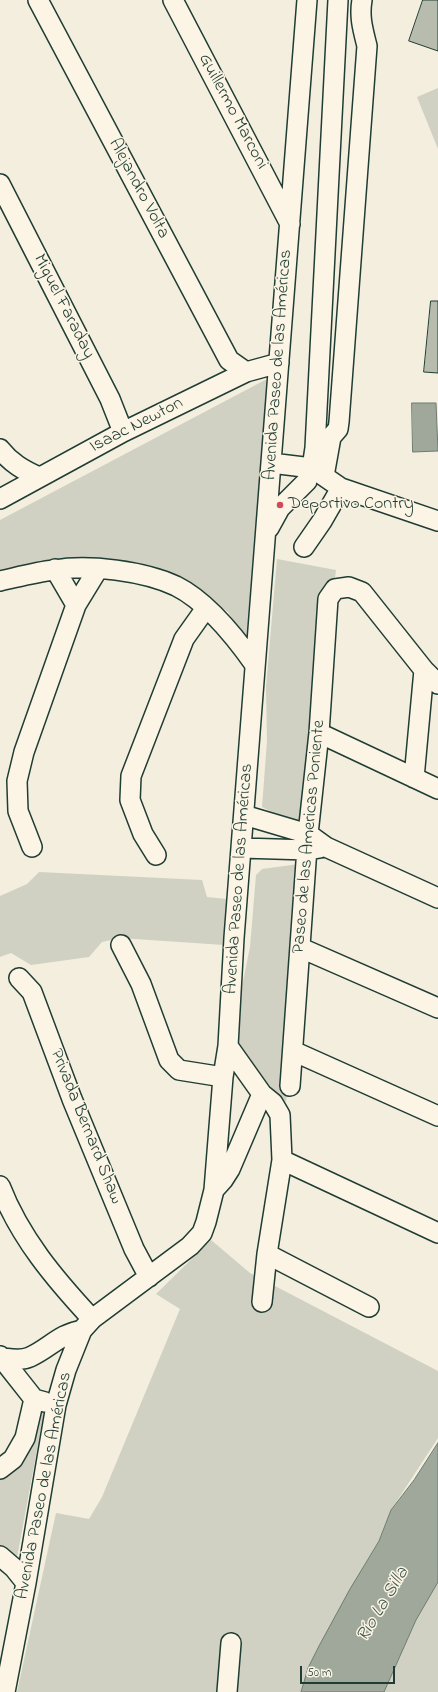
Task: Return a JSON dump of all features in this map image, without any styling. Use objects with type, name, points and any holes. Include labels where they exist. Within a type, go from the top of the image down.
[{"type":"street","name":"Alejandro Volta","points":[[38,0],[229,360],[246,372]]},
{"type":"street","name":"Guillermo Marconi","points":[[173,0],[290,224]]},
{"type":"street","name":"Avenida Paseo de las Américas","points":[[5,1692],[8,1636],[26,1583],[56,1405],[66,1370],[87,1325],[190,1246],[202,1233],[209,1213],[214,1190],[223,1077],[228,1046],[255,665],[267,533],[308,0]]},
{"type":"street","points":[[314,475],[338,0]]},
{"type":"street","points":[[267,533],[280,508],[314,475],[331,437],[338,429],[367,46],[360,11],[362,0]]},
{"type":"street","points":[[331,127],[361,129]]},
{"type":"street","name":"Miguel Faraday","points":[[0,184],[110,399],[123,432]]},
{"type":"street","points":[[325,249],[352,251]]},
{"type":"street","name":"Isaac Newton","points":[[0,499],[123,432],[246,372],[279,363]]},
{"type":"street","points":[[0,449],[10,461],[25,471],[39,477]]},
{"type":"street","points":[[271,469],[314,475],[341,488],[438,521]]},
{"type":"street","points":[[304,547],[322,521],[341,488]]},
{"type":"street","points":[[0,581],[55,569],[98,569],[134,572],[176,586],[206,608],[237,639],[255,665]]},
{"type":"street","points":[[55,569],[72,595],[76,605]]},
{"type":"street","points":[[32,847],[18,811],[17,781],[24,752],[76,605],[98,569]]},
{"type":"street","name":"Paseo de las Americas Poniente","points":[[290,1086],[301,948],[314,844],[319,733],[328,599],[335,589],[348,587],[362,592],[424,670]]},
{"type":"street","points":[[156,855],[143,834],[130,800],[131,776],[184,639],[206,608]]},
{"type":"street","points":[[424,670],[438,684]]},
{"type":"street","points":[[414,778],[424,670]]},
{"type":"street","points":[[319,733],[438,790]]},
{"type":"street","points":[[244,815],[438,898]]},
{"type":"street","points":[[242,848],[314,844]]},
{"type":"street","points":[[121,945],[140,984],[169,1060],[179,1070],[223,1077]]},
{"type":"street","points":[[301,948],[438,1008]]},
{"type":"street","name":"Privada Bernard Shaw","points":[[19,978],[32,992],[75,1106],[134,1249],[149,1277]]},
{"type":"street","points":[[228,1046],[262,1094],[278,1110],[282,1160],[267,1254],[262,1302]]},
{"type":"street","points":[[293,1051],[438,1116]]},
{"type":"street","points":[[214,1190],[230,1169],[262,1094]]},
{"type":"street","points":[[282,1160],[438,1233]]},
{"type":"street","points":[[0,1186],[8,1207],[35,1252],[87,1325],[63,1335],[30,1357],[17,1360],[1,1357]]},
{"type":"street","points":[[267,1254],[369,1307]]},
{"type":"street","points":[[1,1357],[34,1399],[56,1405]]},
{"type":"street","points":[[0,1468],[13,1459],[25,1438],[34,1399]]},
{"type":"street","points":[[0,1556],[14,1568],[26,1583]]},
{"type":"street","points":[[227,1692],[232,1642]]},
{"type":"shaded area","points":[[438,88],[438,149],[417,97]]},
{"type":"shaded area","points":[[265,380],[269,382],[248,636],[244,637],[228,612],[198,591],[123,569],[0,578],[0,520]]},
{"type":"shaded area","points":[[277,559],[336,570],[303,828],[262,807],[267,741],[266,687]]},
{"type":"shaded area","points":[[299,864],[280,1082],[287,1093],[286,1102],[237,1053],[238,1006],[250,947],[256,875],[262,869]]},
{"type":"shaded area","points":[[39,872],[202,880],[207,897],[227,899],[224,945],[120,938],[102,942],[89,957],[31,965],[11,953],[0,957],[0,896],[27,884]]},
{"type":"shaded area","points":[[211,1240],[250,1273],[438,1371],[438,1438],[391,1510],[379,1541],[364,1565],[305,1677],[301,1692],[17,1692],[56,1513],[89,1519],[102,1497],[180,1309],[156,1294]]},
{"type":"shaded area","points":[[41,1409],[44,1412],[16,1563],[0,1547],[0,1478],[18,1464],[29,1449]]},
{"type":"shaded area","points":[[438,1582],[438,1692],[384,1692],[416,1620]]},
{"type":"water","points":[[412,403],[436,403],[438,451],[413,452]]},
{"type":"water","name":"Río La Silla","points":[[438,1443],[438,1582],[416,1620],[384,1692],[301,1692],[308,1668],[350,1589],[379,1541],[391,1510],[414,1480]]},
{"type":"building","points":[[423,0],[438,0],[438,51],[409,41]]},
{"type":"building","points":[[431,301],[438,301],[438,373],[424,372]]},
{"type":"place","name":"Deportivo Contry","points":[[280,505]]}]
